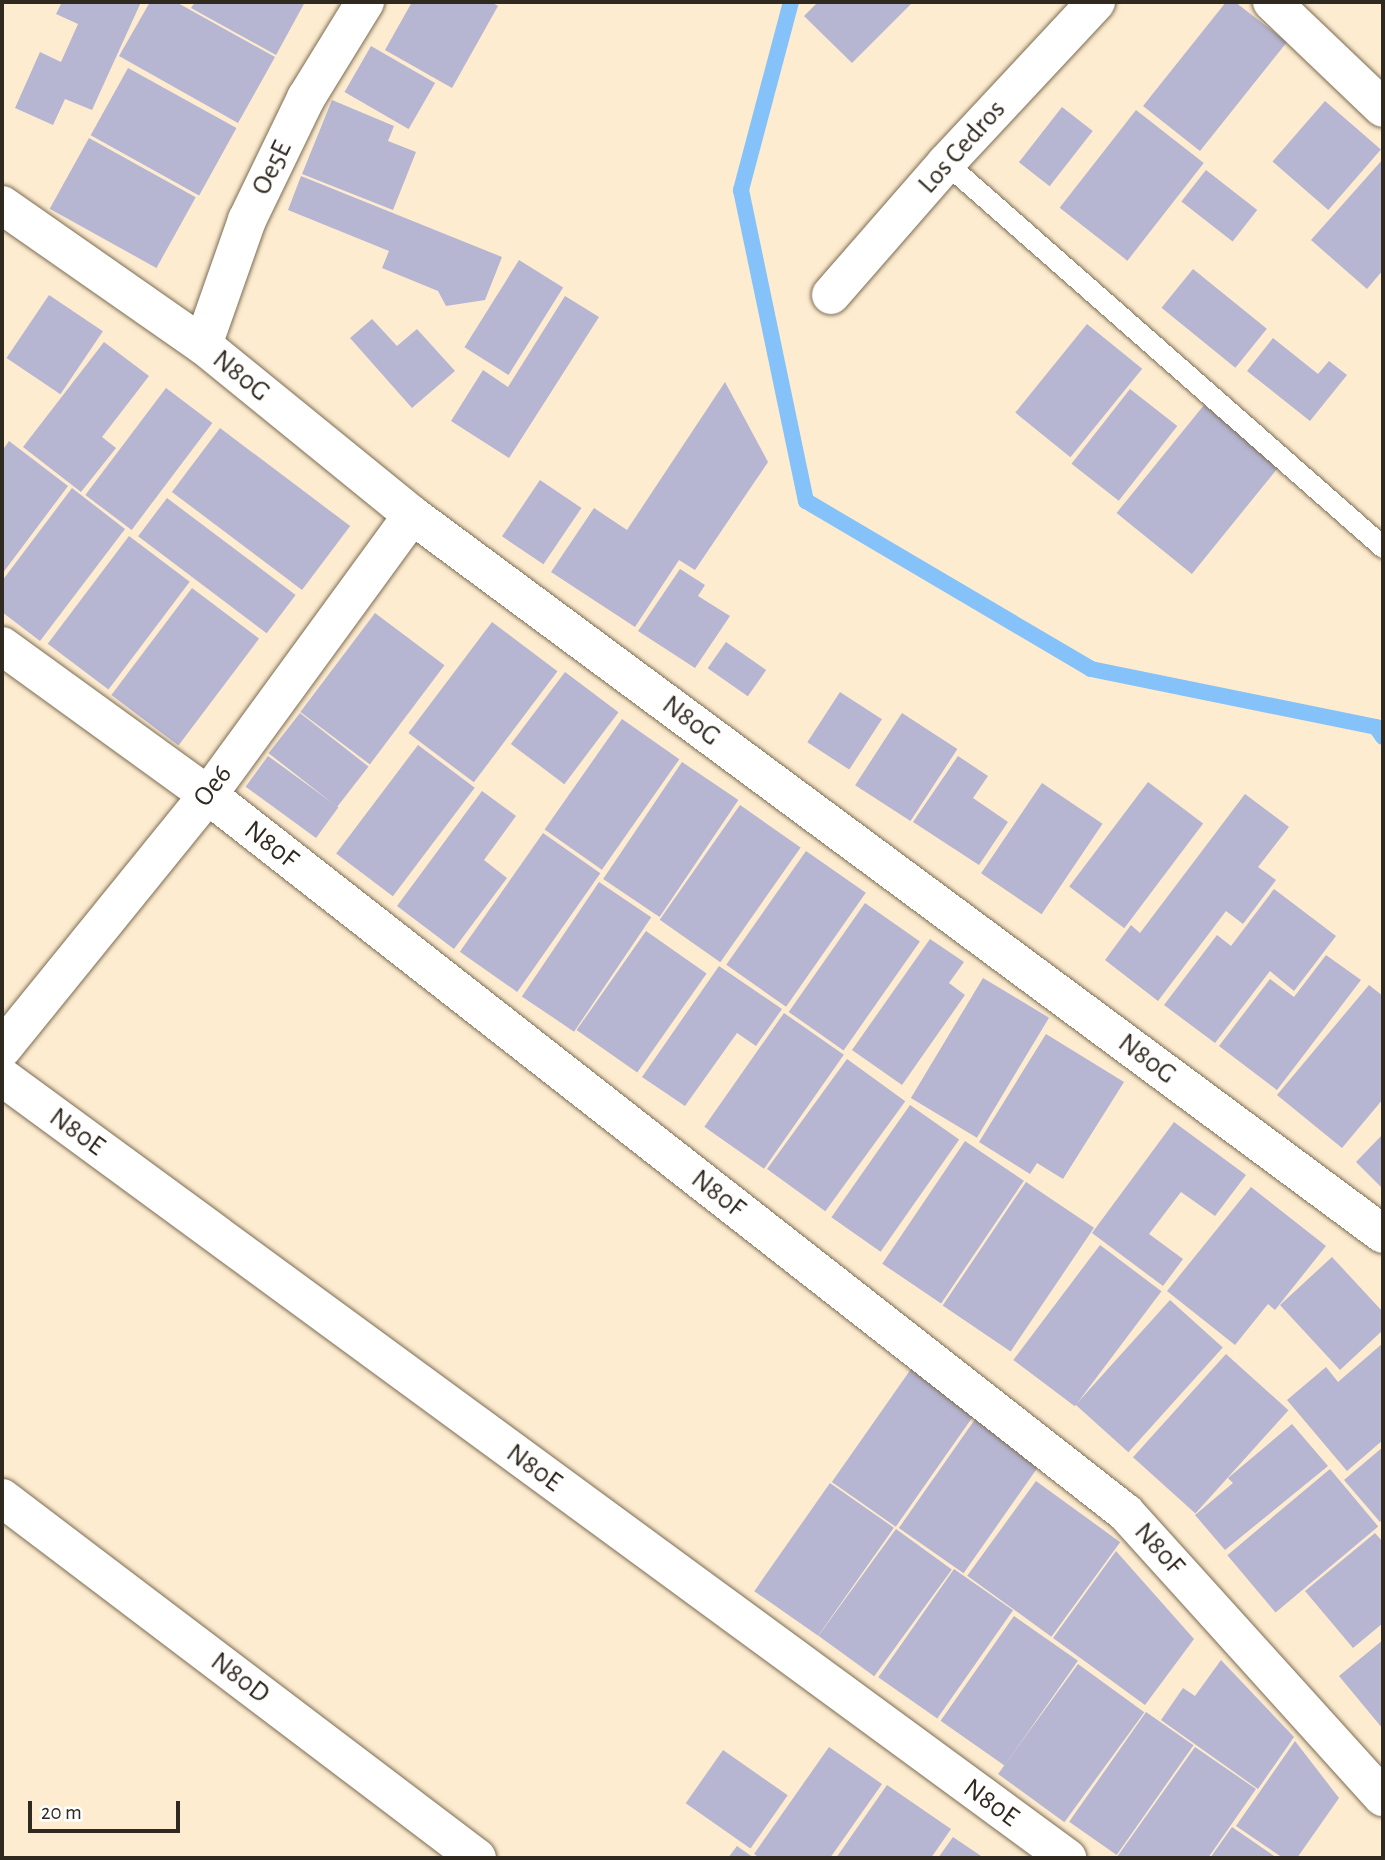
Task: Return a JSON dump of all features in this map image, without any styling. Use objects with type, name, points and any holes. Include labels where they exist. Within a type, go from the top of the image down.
[{"type":"street","name":"Oe5E","points":[[203,345],[247,220],[306,97],[365,2]]},
{"type":"street","name":"Los Cedros","points":[[831,295],[946,163],[1096,2]]},
{"type":"street","points":[[1272,2],[1383,108]]},
{"type":"street","name":"N80G","points":[[2,205],[203,345],[412,515],[1383,1234]]},
{"type":"street","name":"Oe6","points":[[2,1049],[208,795],[412,515]]},
{"type":"street","name":"N80F","points":[[2,646],[208,795],[1126,1513],[1383,1797]]},
{"type":"street","name":"N80E","points":[[2,1077],[1067,1858]]},
{"type":"street","name":"N80D","points":[[2,1498],[477,1858]]},
{"type":"lane","points":[[946,163],[1383,547]]},
{"type":"building","points":[[62,2],[141,2],[92,110],[65,99],[53,125],[15,108],[40,52],[61,62],[78,24],[56,14]]},
{"type":"building","points":[[150,2],[176,2],[275,57],[238,123],[119,56]]},
{"type":"building","points":[[195,2],[305,2],[276,55],[191,8]]},
{"type":"building","points":[[412,2],[491,2],[498,6],[452,88],[385,50]]},
{"type":"building","points":[[818,2],[913,2],[852,63],[804,16]]},
{"type":"building","points":[[1226,2],[1235,2],[1287,42],[1200,151],[1143,106]]},
{"type":"building","points":[[371,46],[435,83],[409,129],[344,92]]},
{"type":"building","points":[[128,68],[236,128],[199,195],[91,135]]},
{"type":"building","points":[[332,100],[394,126],[388,141],[416,152],[393,210],[302,174]]},
{"type":"building","points":[[1325,101],[1381,150],[1328,210],[1273,161]]},
{"type":"building","points":[[1062,107],[1093,131],[1050,186],[1019,162]]},
{"type":"building","points":[[1136,110],[1204,163],[1127,261],[1060,208]]},
{"type":"building","points":[[89,138],[196,197],[156,268],[50,209]]},
{"type":"building","points":[[1383,159],[1383,270],[1367,289],[1311,240]]},
{"type":"building","points":[[1206,170],[1257,210],[1233,242],[1181,202]]},
{"type":"building","points":[[301,176],[502,257],[485,300],[446,306],[438,291],[382,268],[389,251],[288,210]]},
{"type":"building","points":[[519,260],[563,288],[509,375],[464,347]]},
{"type":"building","points":[[1193,269],[1267,329],[1235,368],[1162,308]]},
{"type":"building","points":[[49,295],[103,331],[60,394],[7,358]]},
{"type":"building","points":[[565,296],[599,317],[509,458],[451,421],[483,370],[508,387]]},
{"type":"building","points":[[372,319],[397,346],[417,329],[455,371],[412,408],[350,338]]},
{"type":"building","points":[[1087,324],[1142,369],[1070,457],[1015,413]]},
{"type":"building","points":[[1273,338],[1318,374],[1329,361],[1347,375],[1310,421],[1247,371]]},
{"type":"building","points":[[104,342],[149,376],[102,437],[116,448],[81,492],[23,447]]},
{"type":"building","points":[[725,382],[768,462],[695,570],[679,560],[635,627],[551,572],[594,508],[627,530]]},
{"type":"building","points":[[166,388],[212,423],[132,530],[85,495]]},
{"type":"building","points":[[1130,389],[1177,426],[1119,501],[1072,464]]},
{"type":"building","points":[[1204,405],[1279,466],[1192,574],[1117,513]]},
{"type":"building","points":[[220,428],[350,526],[302,590],[172,492]]},
{"type":"building","points":[[9,441],[68,486],[2,574],[2,451]]},
{"type":"building","points":[[540,480],[581,508],[543,564],[502,536]]},
{"type":"building","points":[[72,488],[125,529],[40,641],[2,612],[2,581]]},
{"type":"building","points":[[167,498],[296,595],[267,633],[138,536]]},
{"type":"building","points":[[129,536],[190,582],[108,690],[48,644]]},
{"type":"building","points":[[680,569],[705,585],[698,596],[730,616],[695,668],[638,631]]},
{"type":"building","points":[[192,588],[259,639],[178,746],[111,695]]},
{"type":"building","points":[[375,613],[444,665],[370,764],[300,712]]},
{"type":"building","points":[[492,622],[557,671],[474,782],[408,733]]},
{"type":"building","points":[[726,642],[766,670],[748,696],[708,668]]},
{"type":"building","points":[[565,672],[619,712],[564,784],[511,744]]},
{"type":"building","points":[[840,692],[882,719],[849,770],[807,742]]},
{"type":"building","points":[[300,713],[369,767],[337,807],[269,753]]},
{"type":"building","points":[[902,713],[957,749],[911,821],[855,785]]},
{"type":"building","points":[[622,719],[679,759],[602,870],[545,830]]},
{"type":"building","points":[[418,745],[475,788],[393,896],[336,854]]},
{"type":"building","points":[[268,756],[338,807],[316,838],[246,787]]},
{"type":"building","points":[[958,756],[988,776],[973,798],[1008,822],[979,865],[913,822]]},
{"type":"building","points":[[682,762],[738,800],[660,917],[603,879]]},
{"type":"building","points":[[1148,782],[1203,824],[1124,928],[1069,887]]},
{"type":"building","points":[[1042,783],[1103,824],[1042,914],[981,873]]},
{"type":"building","points":[[482,791],[516,816],[484,860],[507,878],[454,949],[397,906]]},
{"type":"building","points":[[1245,794],[1289,827],[1258,867],[1276,880],[1243,924],[1226,911],[1158,1001],[1105,960],[1131,925],[1140,933]]},
{"type":"building","points":[[740,805],[801,847],[720,962],[660,920]]},
{"type":"building","points":[[543,833],[600,873],[517,992],[460,952]]},
{"type":"building","points":[[806,851],[866,893],[786,1007],[726,965]]},
{"type":"building","points":[[599,882],[651,917],[574,1032],[522,996]]},
{"type":"building","points":[[1274,889],[1336,936],[1294,991],[1270,971],[1215,1043],[1164,1005],[1217,935],[1231,946]]},
{"type":"building","points":[[865,903],[920,941],[844,1050],[789,1012]]},
{"type":"building","points":[[646,931],[707,973],[637,1073],[577,1030]]},
{"type":"building","points":[[930,939],[964,962],[949,983],[965,995],[902,1085],[852,1050]]},
{"type":"building","points":[[1326,955],[1361,980],[1277,1090],[1219,1046],[1270,979],[1294,997]]},
{"type":"building","points":[[719,966],[782,1009],[756,1046],[737,1033],[685,1106],[642,1077]]},
{"type":"building","points":[[983,978],[1049,1018],[977,1138],[911,1098]]},
{"type":"building","points":[[1369,985],[1383,996],[1383,1099],[1342,1148],[1277,1095]]},
{"type":"building","points":[[784,1013],[844,1055],[764,1169],[704,1127]]},
{"type":"building","points":[[1046,1034],[1124,1082],[1063,1179],[1037,1163],[1030,1174],[979,1142]]},
{"type":"building","points":[[847,1059],[905,1101],[825,1211],[767,1169]]},
{"type":"building","points":[[910,1105],[959,1139],[881,1252],[831,1217]]},
{"type":"building","points":[[1174,1122],[1246,1175],[1215,1216],[1181,1192],[1149,1234],[1183,1259],[1163,1286],[1092,1233]]},
{"type":"building","points":[[1383,1134],[1383,1189],[1356,1162]]},
{"type":"building","points":[[965,1141],[1024,1181],[941,1303],[882,1264]]},
{"type":"building","points":[[1026,1182],[1094,1228],[1011,1351],[943,1306]]},
{"type":"building","points":[[1251,1187],[1326,1246],[1275,1310],[1268,1304],[1235,1345],[1167,1291]]},
{"type":"building","points":[[1100,1245],[1161,1291],[1075,1406],[1013,1360]]},
{"type":"building","points":[[1332,1257],[1383,1312],[1383,1330],[1340,1370],[1280,1305]]},
{"type":"building","points":[[1170,1300],[1223,1348],[1128,1452],[1076,1405]]},
{"type":"building","points":[[1383,1343],[1383,1440],[1347,1471],[1287,1400],[1326,1367],[1338,1382]]},
{"type":"building","points":[[1226,1354],[1288,1410],[1195,1514],[1133,1457]]},
{"type":"building","points":[[911,1369],[975,1414],[896,1527],[832,1482]]},
{"type":"building","points":[[978,1415],[1043,1460],[964,1573],[899,1528]]},
{"type":"building","points":[[1292,1424],[1328,1466],[1225,1550],[1195,1515],[1233,1483],[1228,1478]]},
{"type":"building","points":[[1383,1447],[1383,1519],[1380,1522],[1344,1480]]},
{"type":"building","points":[[1330,1469],[1378,1526],[1276,1613],[1227,1555]]},
{"type":"building","points":[[1036,1481],[1120,1542],[1051,1637],[967,1576]]},
{"type":"building","points":[[830,1483],[894,1528],[818,1636],[754,1591]]},
{"type":"building","points":[[896,1529],[952,1570],[874,1676],[818,1636]]},
{"type":"building","points":[[1375,1533],[1383,1542],[1383,1623],[1353,1648],[1305,1591]]},
{"type":"building","points":[[1116,1551],[1194,1639],[1145,1705],[1053,1638]]},
{"type":"building","points":[[954,1569],[1013,1610],[937,1718],[878,1677]]},
{"type":"building","points":[[1014,1616],[1078,1661],[1004,1766],[941,1721]]},
{"type":"building","points":[[1383,1640],[1383,1729],[1339,1676]]},
{"type":"building","points":[[1221,1660],[1294,1737],[1258,1789],[1161,1720],[1183,1688],[1195,1696]]},
{"type":"building","points":[[1078,1664],[1144,1712],[1064,1822],[998,1774]]},
{"type":"building","points":[[1146,1712],[1194,1745],[1117,1855],[1069,1822]]},
{"type":"building","points":[[1295,1741],[1339,1798],[1297,1858],[1283,1858],[1236,1826]]},
{"type":"building","points":[[829,1747],[882,1784],[830,1858],[760,1858],[754,1854]]},
{"type":"building","points":[[1195,1747],[1256,1789],[1208,1858],[1117,1857]]},
{"type":"building","points":[[723,1750],[788,1795],[750,1849],[686,1803]]},
{"type":"building","points":[[887,1785],[951,1829],[931,1858],[836,1858]]},
{"type":"building","points":[[1232,1827],[1277,1858],[1210,1858]]},
{"type":"building","points":[[953,1837],[984,1858],[938,1858]]},
{"type":"building","points":[[737,1846],[754,1858],[728,1858]]},
{"type":"waterway","points":[[791,2],[741,190],[806,501],[1091,669],[1376,727],[1383,737]]}]
